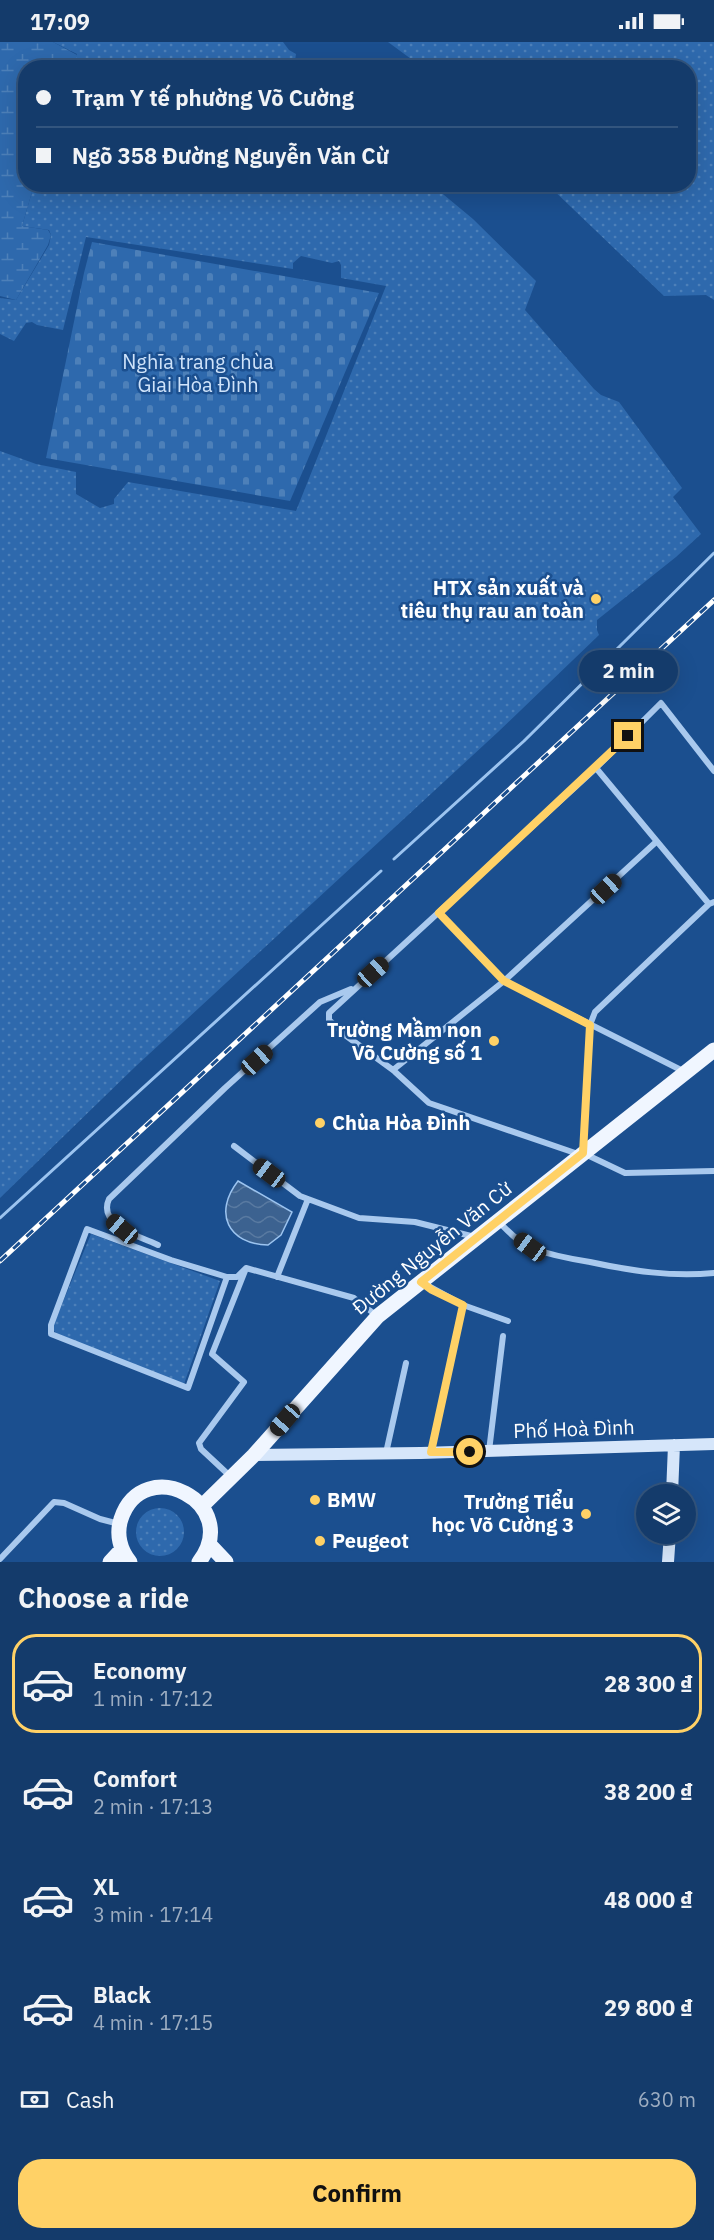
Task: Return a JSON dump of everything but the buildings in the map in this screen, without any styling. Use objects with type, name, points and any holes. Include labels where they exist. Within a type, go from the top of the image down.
[{"type":"main road","name":"Đường Nguyễn Văn Cừ","points":[[202,1506],[254,1455],[378,1316],[714,1050]]},
{"type":"main road","points":[[110,1562],[126,1556],[119,1537],[119,1524],[131,1501],[141,1493],[154,1488],[166,1487],[178,1489],[195,1498],[202,1506],[210,1525],[209,1544],[199,1562]]},
{"type":"main road","points":[[209,1544],[226,1562]]},
{"type":"street","points":[[714,771],[661,703],[596,768],[329,1013],[329,1020],[345,1035],[393,1070],[429,1103],[582,1154],[625,1173],[714,1171]]},
{"type":"street","points":[[582,1154],[590,1025],[596,1012],[712,903],[656,842],[596,768]]},
{"type":"street","points":[[393,1070],[504,981],[656,842]]},
{"type":"street","points":[[439,913],[504,981],[686,1072]]},
{"type":"street","points":[[158,1245],[122,1229],[113,1221],[106,1212],[109,1199],[320,1002],[356,987]]},
{"type":"street","points":[[234,1146],[300,1196],[308,1199],[359,1218],[415,1222],[478,1237]]},
{"type":"street","points":[[277,1277],[308,1199]]},
{"type":"street","points":[[499,1221],[512,1235],[530,1247],[569,1258],[653,1274],[714,1273]]},
{"type":"street","points":[[227,1277],[188,1388],[51,1334],[51,1325],[87,1229],[171,1260],[227,1277],[237,1276],[246,1268]]},
{"type":"street","points":[[246,1268],[354,1298],[378,1316]]},
{"type":"street","points":[[231,1477],[201,1449],[199,1443],[244,1382],[212,1354],[246,1268]]},
{"type":"street","points":[[421,1282],[463,1305],[508,1321]]},
{"type":"street","points":[[431,1452],[463,1305]]},
{"type":"street","points":[[489,1451],[503,1336]]},
{"type":"street","points":[[386,1453],[406,1364]]},
{"type":"street","name":"Phố Hoà Đình","points":[[254,1455],[714,1444]]},
{"type":"street","points":[[672,1484],[674,1445]]},
{"type":"street","points":[[0,1559],[54,1502],[64,1503],[100,1519],[119,1524]]},
{"type":"street","points":[[668,1562],[669,1544]]},
{"type":"green space","points":[[0,42],[53,42],[77,55],[75,60],[18,60],[18,192],[32,192],[22,226],[48,230],[51,235],[48,245],[16,300],[0,296]]},
{"type":"green space","points":[[53,42],[283,42],[289,50],[296,54],[295,60],[75,60],[77,54]]},
{"type":"green space","points":[[388,42],[714,42],[714,300],[706,295],[664,296],[555,192],[696,192],[696,60],[412,60]]},
{"type":"green space","points":[[32,192],[440,192],[473,219],[536,281],[525,310],[594,389],[601,395],[619,402],[682,488],[673,497],[701,534],[597,620],[599,635],[498,732],[135,1067],[0,1198],[0,451],[36,464],[76,472],[76,494],[100,508],[114,504],[114,499],[128,482],[296,511],[386,286],[341,278],[339,261],[332,263],[301,256],[293,263],[293,269],[86,237],[63,330],[32,322],[26,323],[14,341],[0,334],[0,298],[16,300],[49,245],[51,235],[49,230],[22,226]]},
{"type":"green space","name":"Nghĩa trang chùa Giai Hòa Đình","points":[[92,242],[379,293],[290,501],[46,458]]},
{"type":"green space","points":[[91,1234],[220,1281],[184,1384],[57,1335],[53,1329]]},
{"type":"green space","points":[[155,1508],[165,1508],[177,1515],[184,1527],[184,1537],[177,1549],[165,1556],[155,1556],[140,1545],[136,1537],[136,1527],[147,1512]]},
{"type":"water","points":[[238,1181],[292,1212],[281,1235],[268,1245],[243,1239],[234,1233],[229,1225],[226,1215],[227,1204],[230,1193]]},
{"type":"waterway","points":[[617,649],[714,553]]},
{"type":"waterway","points":[[394,859],[524,741],[604,662]]},
{"type":"waterway","points":[[0,1218],[381,871]]},
{"type":"railway","points":[[0,1261],[714,600]]},
{"type":"place","name":"HTX sản xuất và tiêu thụ rau an toàn","points":[[596,599]]},
{"type":"place","name":"Trường Mầm non Võ Cường số 1","points":[[494,1041]]},
{"type":"place","name":"Chùa Hòa Đình","points":[[320,1123]]},
{"type":"place","name":"BMW","points":[[315,1500]]},
{"type":"place","name":"Trường Tiểu học Võ Cường 3","points":[[586,1514]]},
{"type":"place","name":"Peugeot","points":[[320,1541]]},
{"type":"route","points":[[470,1452],[431,1452],[463,1305],[421,1282],[583,1153],[590,1025],[504,981],[439,913],[628,736]]}]
